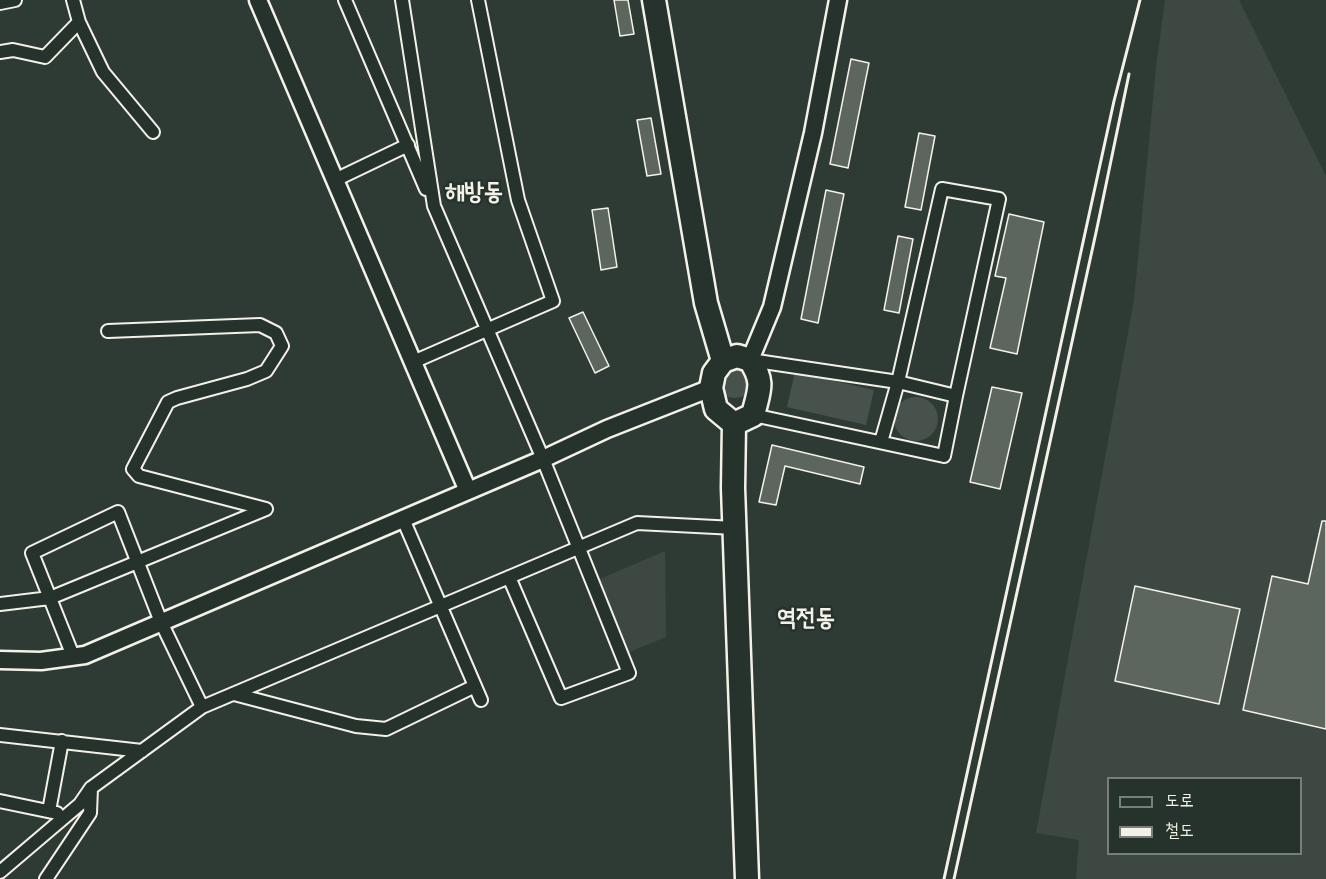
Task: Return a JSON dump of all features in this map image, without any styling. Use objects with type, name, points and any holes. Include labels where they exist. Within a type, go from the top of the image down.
[{"type":"highway","points":[[654,0],[706,303],[723,361]]},
{"type":"highway","points":[[743,419],[716,409],[711,388],[714,373],[723,361],[737,356],[750,360],[757,372],[760,384],[743,419],[735,528],[747,879]]},
{"type":"street","points":[[0,3],[15,0]]},
{"type":"street","points":[[73,0],[79,22],[102,72],[153,132]]},
{"type":"street","points":[[258,0],[468,491]]},
{"type":"street","points":[[345,0],[543,459],[629,673],[561,698],[509,577]]},
{"type":"street","points":[[402,0],[434,206]]},
{"type":"street","points":[[413,362],[553,301],[518,200],[478,0]]},
{"type":"street","points":[[838,0],[813,133],[772,307],[750,360],[898,382],[956,396]]},
{"type":"street","points":[[0,52],[13,50],[45,57],[79,22]]},
{"type":"street","points":[[335,180],[408,145]]},
{"type":"street","points":[[743,419],[881,442],[944,456],[999,199],[942,189],[898,382],[881,442]]},
{"type":"street","points":[[0,604],[50,598],[266,509],[139,476],[133,469],[168,402],[247,379],[266,371],[282,346],[276,333],[260,326],[108,331]]},
{"type":"street","points":[[0,660],[40,661],[85,654],[543,459],[607,429],[711,388]]},
{"type":"street","points":[[73,656],[32,554],[118,512],[161,622],[202,707]]},
{"type":"street","points":[[403,519],[481,700]]},
{"type":"street","points":[[0,872],[80,804],[91,788],[202,707],[637,523],[735,528]]},
{"type":"street","points":[[234,694],[356,726],[386,729],[475,686]]},
{"type":"street","points":[[0,735],[142,751]]},
{"type":"street","points":[[50,811],[62,741]]},
{"type":"street","points":[[46,879],[90,813],[91,788]]},
{"type":"street","points":[[0,801],[67,815]]},
{"type":"shaded area","points":[[1165,0],[1239,0],[1326,176],[1326,879],[1076,879],[1079,840],[1036,833],[1134,300],[1156,67]]},
{"type":"shaded area","points":[[741,355],[751,391],[741,397],[727,397],[723,395],[713,372]]},
{"type":"shaded area","points":[[795,372],[874,390],[866,425],[787,407]]},
{"type":"shaded area","points":[[916,397],[931,404],[938,419],[931,434],[916,441],[901,434],[894,419],[901,404]]},
{"type":"shaded area","points":[[665,551],[666,637],[627,653],[595,581]]},
{"type":"building","points":[[614,0],[628,0],[634,34],[620,36]]},
{"type":"building","points":[[851,59],[869,63],[848,168],[830,164]]},
{"type":"building","points":[[651,118],[661,174],[647,176],[637,120]]},
{"type":"building","points":[[919,133],[935,136],[921,210],[905,207]]},
{"type":"building","points":[[826,190],[844,194],[818,323],[801,319]]},
{"type":"building","points":[[608,208],[617,267],[601,270],[592,210]]},
{"type":"building","points":[[1009,214],[1044,222],[1017,354],[990,348],[1006,278],[995,276]]},
{"type":"building","points":[[898,236],[913,239],[899,313],[884,310]]},
{"type":"building","points":[[583,312],[609,366],[595,373],[569,318]]},
{"type":"building","points":[[992,387],[1022,393],[1000,489],[970,482]]},
{"type":"building","points":[[772,445],[864,467],[860,484],[785,466],[776,505],[759,502]]},
{"type":"building","points":[[1322,521],[1326,521],[1326,729],[1243,710],[1272,576],[1308,584]]},
{"type":"building","points":[[1135,586],[1240,609],[1219,704],[1115,681]]},
{"type":"railway","points":[[944,879],[1114,101],[1140,0]]},
{"type":"railway","points":[[954,879],[1129,74]]},
{"type":"district","name":"해방동","points":[[474,195]]},
{"type":"district","name":"역전동","points":[[806,621]]}]
